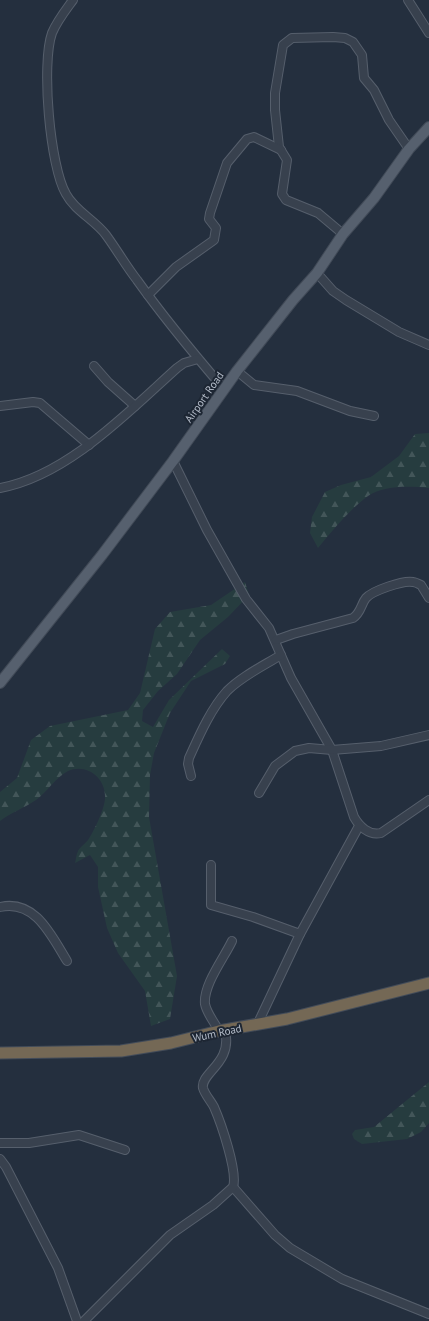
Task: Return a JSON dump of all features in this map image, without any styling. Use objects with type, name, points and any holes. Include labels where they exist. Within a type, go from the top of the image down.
[{"type":"highway","name":"Wum Road","points":[[0,1053],[121,1051],[171,1044],[222,1031],[287,1019],[429,983]]},
{"type":"main road","name":"Airport Road","points":[[0,683],[102,555],[173,461],[237,371],[293,300],[317,274],[343,234],[374,198],[409,149],[429,127]]},
{"type":"street","points":[[73,0],[57,22],[52,34],[46,70],[48,112],[60,180],[66,195],[105,234],[148,294],[198,359],[224,389]]},
{"type":"street","points":[[408,0],[429,33]]},
{"type":"street","points":[[343,234],[318,213],[284,198],[282,188],[288,160],[281,150],[275,110],[275,93],[283,45],[292,38],[333,37],[350,40],[359,48],[362,54],[364,78],[374,90],[389,120],[409,149]]},
{"type":"street","points":[[148,294],[176,267],[214,240],[216,226],[209,219],[226,163],[247,139],[254,137],[281,150]]},
{"type":"street","points":[[317,274],[333,291],[346,300],[399,332],[429,345]]},
{"type":"street","points":[[0,488],[58,466],[89,445],[177,368],[198,359]]},
{"type":"street","points":[[94,366],[108,382],[135,406]]},
{"type":"street","points":[[237,371],[254,385],[297,391],[350,411],[374,416]]},
{"type":"street","points":[[0,406],[33,402],[40,403],[89,445]]},
{"type":"street","points":[[173,461],[207,530],[246,599],[269,628],[276,640],[291,678],[332,750],[354,817],[359,826],[372,833],[381,833],[429,800]]},
{"type":"street","points":[[276,640],[353,618],[360,612],[365,599],[372,592],[405,582],[413,582],[421,585],[429,598]]},
{"type":"street","points":[[191,776],[188,764],[189,758],[215,707],[227,692],[249,674],[281,655]]},
{"type":"street","points":[[259,793],[276,766],[288,755],[309,748],[332,750],[381,746],[429,735]]},
{"type":"street","points":[[257,1025],[300,934],[359,826]]},
{"type":"street","points":[[210,865],[211,905],[253,917],[300,934]]},
{"type":"street","points":[[0,908],[10,905],[18,906],[32,913],[49,932],[67,961]]},
{"type":"street","points":[[84,1321],[170,1235],[213,1205],[233,1187],[235,1173],[218,1117],[204,1088],[204,1081],[226,1054],[228,1039],[207,1010],[206,995],[217,968],[232,941]]},
{"type":"street","points":[[0,1143],[30,1143],[80,1135],[125,1150]]},
{"type":"street","points":[[0,1159],[6,1167],[58,1268],[77,1321]]},
{"type":"street","points":[[233,1187],[275,1236],[290,1248],[342,1279],[429,1314]]},
{"type":"green space","points":[[429,433],[429,488],[397,487],[374,492],[361,502],[335,527],[318,548],[310,533],[312,517],[325,492],[341,485],[371,477],[399,456],[415,434]]},
{"type":"green space","points":[[245,582],[249,595],[228,617],[200,640],[177,674],[158,691],[143,710],[142,721],[153,727],[169,700],[222,649],[230,656],[225,664],[191,681],[170,713],[154,753],[150,775],[149,817],[177,976],[170,1019],[151,1026],[145,991],[118,953],[107,928],[98,887],[98,867],[90,855],[75,863],[78,851],[90,836],[99,819],[105,802],[104,791],[99,779],[94,774],[82,769],[68,771],[59,777],[36,800],[0,821],[0,792],[17,778],[31,740],[50,726],[128,710],[140,693],[155,629],[170,612],[211,605]]},
{"type":"green space","points":[[429,1082],[429,1123],[421,1132],[407,1139],[362,1144],[354,1139],[352,1134],[355,1130],[374,1127]]}]
